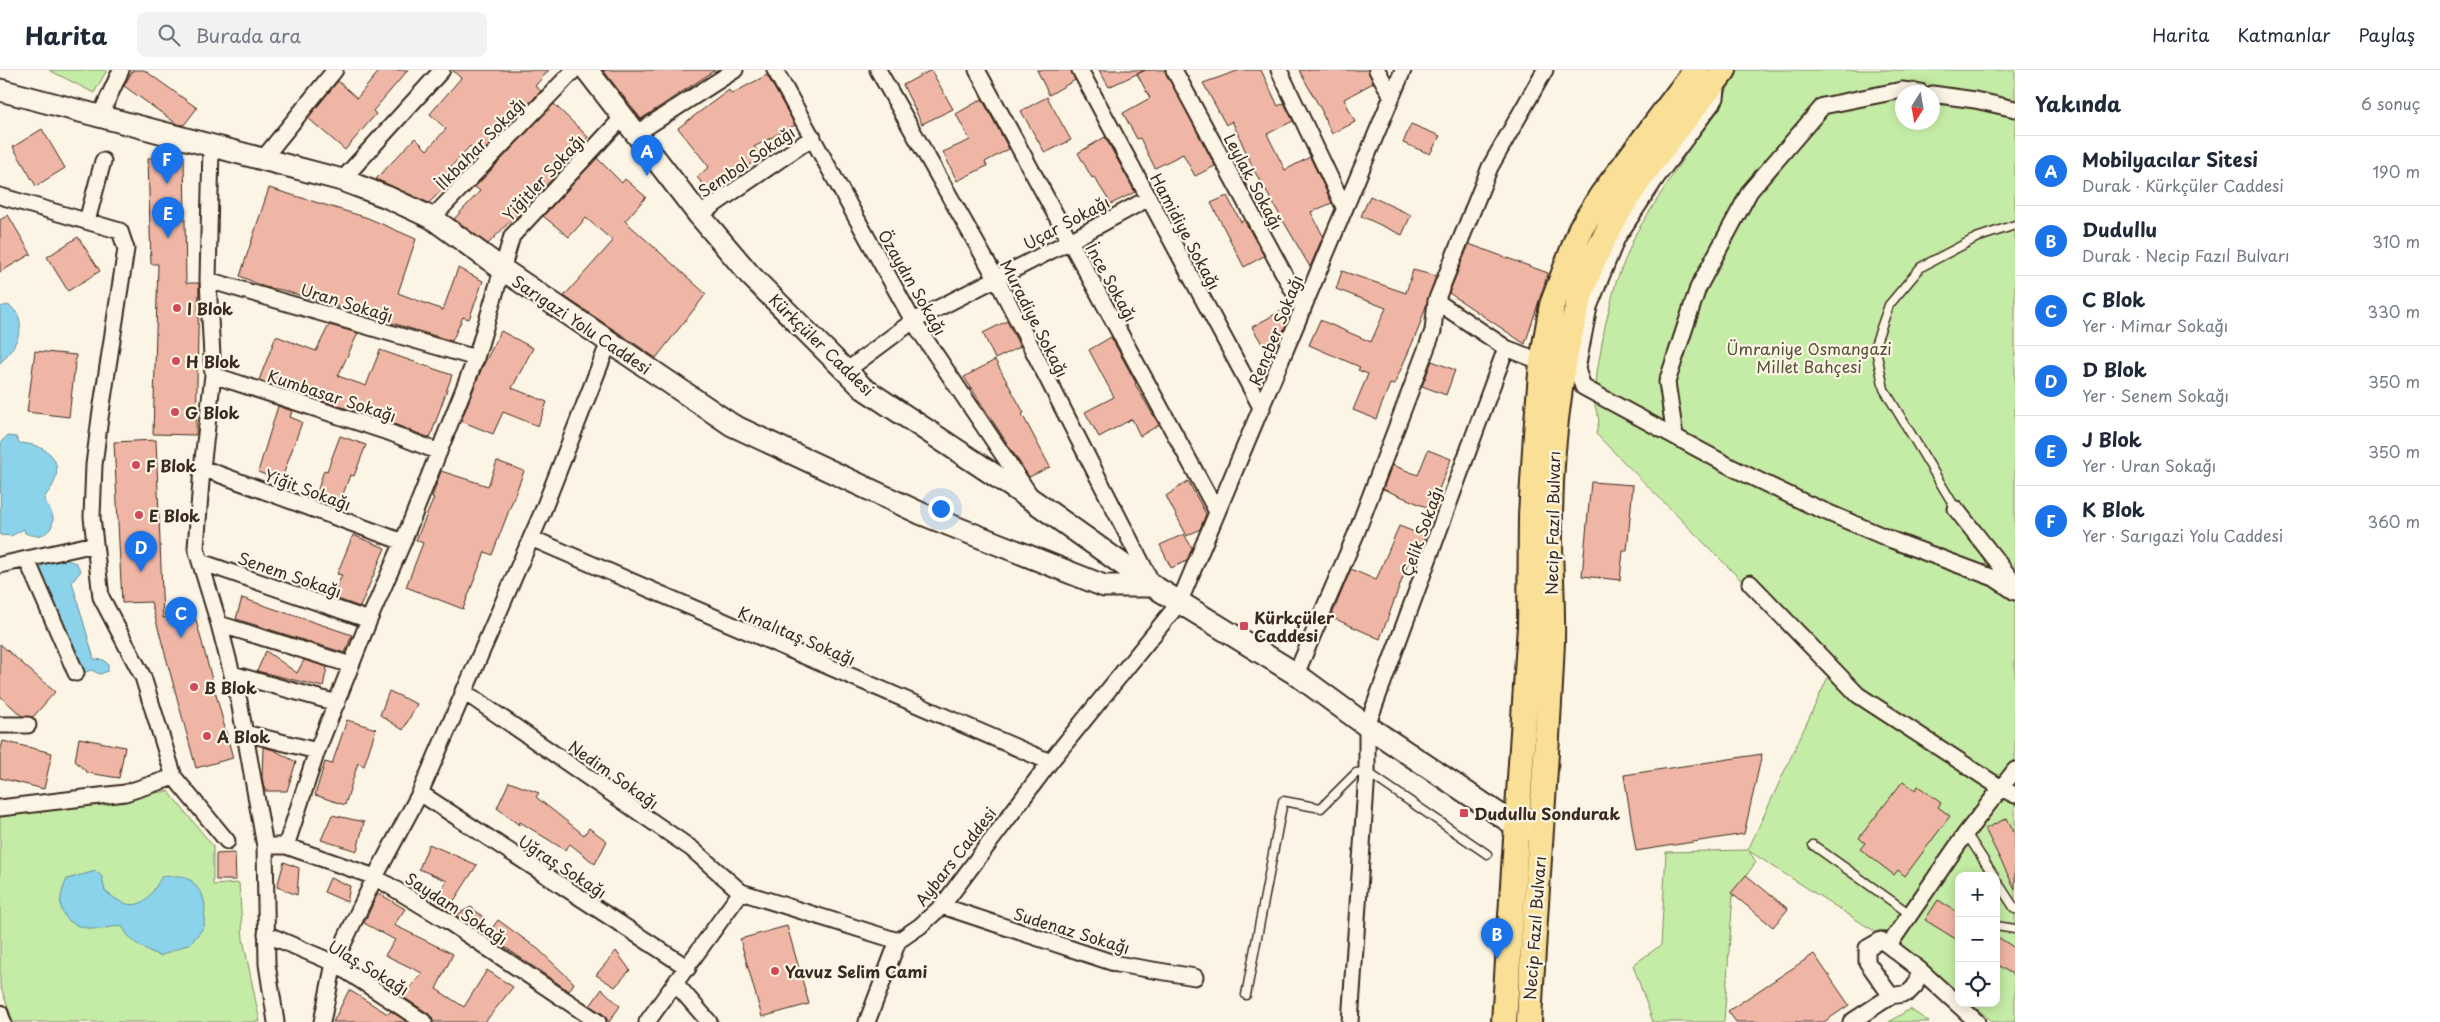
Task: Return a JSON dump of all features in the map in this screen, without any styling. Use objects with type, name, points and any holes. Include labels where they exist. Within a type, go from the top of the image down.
[{"type":"main road","name":"Necip Fazıl Bulvarı","points":[[1504,1022],[1530,626],[1531,515],[1542,362],[1552,305],[1581,228],[1602,195],[1711,72]]},
{"type":"main road","name":"Necip Fazıl Bulvarı","points":[[1529,1022],[1552,638],[1550,514],[1554,434],[1563,371],[1574,323],[1591,265],[1610,226],[1691,110],[1711,72]]},
{"type":"street","points":[[100,116],[121,70]]},
{"type":"street","points":[[262,160],[335,70]]},
{"type":"street","points":[[342,180],[442,70]]},
{"type":"street","name":"İlkbahar Sokağı","points":[[432,218],[574,70]]},
{"type":"street","name":"Kürkçüler Caddesi","points":[[587,70],[699,215],[750,275],[863,388],[1035,502],[1153,586],[1296,674],[1367,726],[1518,827],[1541,832]]},
{"type":"street","points":[[637,133],[736,70]]},
{"type":"street","name":"Özaydın Sokağı","points":[[775,70],[913,322],[1035,502]]},
{"type":"street","name":"Muradiye Sokağı","points":[[878,70],[996,278],[1153,586]]},
{"type":"street","name":"İnce Sokağı","points":[[977,70],[1216,510]]},
{"type":"street","name":"Hamidiye Sokağı","points":[[1080,70],[1262,409]]},
{"type":"street","name":"Leylak Sokağı","points":[[1174,70],[1303,309]]},
{"type":"street","points":[[1279,70],[1344,207]]},
{"type":"street","points":[[1377,70],[1391,95]]},
{"type":"street","name":"Rençber Sokağı","points":[[1179,603],[1216,510],[1262,409],[1344,207],[1403,70]]},
{"type":"street","points":[[1296,674],[1356,534],[1433,331],[1436,301],[1490,167],[1545,70]]},
{"type":"street","points":[[1711,72],[1717,97],[1657,177],[1617,238],[1589,307],[1577,369],[1583,387],[1735,469],[1808,504],[1892,540],[1994,578],[2015,592]]},
{"type":"street","name":"Sarıgazi Yolu Caddesi","points":[[0,90],[342,180],[387,197],[432,218],[502,269],[732,425],[922,514],[1104,586],[1153,586]]},
{"type":"street","points":[[1675,436],[1667,382],[1698,288],[1750,191],[1823,106],[1895,91]]},
{"type":"street","points":[[1940,95],[1975,100],[2015,109]]},
{"type":"street","name":"Yiğitler Sokağı","points":[[286,846],[318,751],[351,665],[476,358],[512,236],[623,117]]},
{"type":"street","name":"Sembol Sokağı","points":[[699,215],[813,137]]},
{"type":"street","points":[[212,146],[208,280],[213,375],[202,468],[196,548],[232,674],[265,846],[266,964],[276,1022]]},
{"type":"street","points":[[87,221],[103,161]]},
{"type":"street","points":[[0,196],[120,231],[126,249],[104,387],[94,466],[92,517],[101,597],[143,677],[174,777],[227,841]]},
{"type":"street","name":"Uçar Sokağı","points":[[846,371],[913,322],[1070,241],[1148,198]]},
{"type":"street","name":"Uran Sokağı","points":[[208,280],[476,358]]},
{"type":"street","points":[[1436,301],[1506,348],[1542,362]]},
{"type":"street","points":[[322,1022],[334,963],[375,877],[420,793],[531,538],[609,342]]},
{"type":"street","name":"Çelik Sokağı","points":[[1367,726],[1506,348]]},
{"type":"street","name":"Kumbasar Sokağı","points":[[213,375],[398,435],[439,452]]},
{"type":"street","name":"Yiğit Sokağı","points":[[202,468],[402,542]]},
{"type":"street","points":[[1956,509],[2015,584]]},
{"type":"street","name":"Kınalıtaş Sokağı","points":[[531,538],[1050,762]]},
{"type":"street","points":[[0,565],[95,544]]},
{"type":"street","points":[[27,560],[76,673]]},
{"type":"street","name":"Senem Sokağı","points":[[201,562],[369,620]]},
{"type":"street","points":[[1750,583],[1858,696],[2008,791]]},
{"type":"street","name":"Aybars Caddesi","points":[[898,941],[920,926],[942,906],[1050,762],[1179,603]]},
{"type":"street","points":[[219,624],[351,665]]},
{"type":"street","points":[[232,674],[337,703]]},
{"type":"street","name":"Nedim Sokağı","points":[[464,691],[692,849],[741,892]]},
{"type":"street","points":[[0,725],[28,725]]},
{"type":"street","points":[[1350,1022],[1367,772],[1367,726]]},
{"type":"street","points":[[245,734],[318,751]]},
{"type":"street","points":[[1889,945],[1966,833],[2008,791],[2015,770]]},
{"type":"street","points":[[0,808],[125,793],[174,777]]},
{"type":"street","name":"Uğraş Sokağı","points":[[420,793],[688,968]]},
{"type":"street","name":"Saydam Sokağı","points":[[265,846],[286,846],[375,877],[450,922],[598,1022]]},
{"type":"street","points":[[647,1022],[688,968],[741,892],[898,941],[867,1022]]},
{"type":"street","name":"Sudenaz Sokağı","points":[[942,906],[1116,964],[1195,977]]},
{"type":"street","name":"Ulaş Sokağı","points":[[266,934],[334,963],[424,1022]]},
{"type":"street","points":[[1891,996],[1874,975],[1867,962],[1867,948],[1874,942],[1881,940],[1920,970],[1977,1022]]},
{"type":"street","points":[[1851,1022],[1891,996],[1908,993],[1915,986],[1920,970]]},
{"type":"street","points":[[676,984],[709,1022]]},
{"type":"street","points":[[0,1013],[3,1022]]},
{"type":"lane","points":[[1956,509],[1884,389],[1875,345],[1889,305],[1921,268],[1976,238],[2015,225]]},
{"type":"lane","points":[[1246,995],[1283,802],[1321,808],[1356,773],[1367,772],[1487,854]]},
{"type":"lane","points":[[1966,833],[1991,872]]},
{"type":"lane","points":[[1813,845],[1910,914]]},
{"type":"lane","points":[[2000,886],[2015,909]]},
{"type":"lane","points":[[2000,927],[2015,929]]},
{"type":"green space","points":[[49,70],[107,70],[94,93]]},
{"type":"green space","name":"Ümraniye Osmangazi Millet Bahçesi","points":[[1736,70],[2015,70],[2015,1022],[1993,1022],[1975,1007],[2000,1007],[2000,872],[1955,872],[1955,991],[1910,954],[1749,851],[1756,862],[1733,894],[1724,1022],[1653,1022],[1633,965],[1661,945],[1666,852],[1748,850],[1828,677],[1737,576],[1596,434],[1599,420],[1595,406],[1597,372],[1605,326],[1616,282],[1636,233],[1689,149],[1722,106],[1731,77]]},
{"type":"green space","points":[[168,791],[213,846],[213,885],[239,883],[243,939],[260,1022],[13,1022],[0,985],[0,817]]},
{"type":"green space","points":[[1910,1009],[1929,1022],[1889,1022]]},
{"type":"water","points":[[8,305],[19,318],[19,334],[11,350],[0,363],[0,307]]},
{"type":"water","points":[[7,436],[16,437],[19,443],[44,449],[50,454],[57,467],[53,485],[44,499],[53,518],[52,526],[46,533],[29,535],[25,533],[24,529],[11,536],[0,535],[1,442]]},
{"type":"water","points":[[67,560],[76,563],[81,571],[72,582],[94,659],[104,660],[108,664],[108,671],[100,674],[91,670],[86,672],[81,669],[38,576],[39,568],[46,563]]},
{"type":"water","points":[[96,871],[102,877],[105,891],[124,903],[132,905],[145,900],[162,876],[181,876],[192,881],[202,894],[205,905],[204,927],[191,943],[160,956],[134,941],[123,927],[96,929],[75,924],[68,920],[61,907],[63,889],[67,879]]},
{"type":"building","points":[[133,70],[144,70],[197,108],[184,125],[177,124],[124,86]]},
{"type":"building","points":[[380,70],[408,70],[373,111],[376,114],[345,150],[308,118],[338,81],[357,98]]},
{"type":"building","points":[[452,70],[549,70],[535,86],[541,91],[481,154],[470,146],[448,170],[455,176],[429,203],[376,179],[415,138],[427,150],[446,129],[430,114],[461,78]]},
{"type":"building","points":[[603,70],[715,70],[641,119]]},
{"type":"building","points":[[931,70],[953,109],[922,124],[903,85]]},
{"type":"building","points":[[1037,70],[1071,70],[1075,80],[1049,95]]},
{"type":"building","points":[[1099,70],[1145,70],[1109,87]]},
{"type":"building","points":[[1146,70],[1165,70],[1215,166],[1195,176],[1183,154],[1155,168],[1140,138],[1137,139],[1123,113],[1150,98],[1137,74]]},
{"type":"building","points":[[1240,70],[1261,70],[1278,106],[1284,103],[1293,121],[1267,134],[1285,170],[1310,157],[1332,203],[1311,212],[1323,236],[1310,267],[1255,172],[1232,121],[1226,125],[1203,83]]},
{"type":"building","points":[[1299,70],[1368,70],[1373,83],[1344,99],[1355,122],[1332,134],[1323,113]]},
{"type":"building","points":[[767,75],[795,125],[754,147],[762,155],[711,195],[697,177],[709,167],[678,128],[729,90],[731,94]]},
{"type":"building","points":[[1047,97],[1071,140],[1045,153],[1021,111]]},
{"type":"building","points":[[982,99],[1009,149],[985,162],[987,166],[957,181],[943,152],[970,140],[956,114]]},
{"type":"building","points":[[554,104],[588,137],[583,143],[584,145],[513,221],[512,219],[488,244],[454,219],[480,191],[475,187]]},
{"type":"building","points":[[1411,124],[1440,136],[1430,154],[1403,143]]},
{"type":"building","points":[[42,129],[65,168],[36,186],[13,147]]},
{"type":"building","points":[[1105,137],[1135,192],[1111,204],[1094,177],[1092,178],[1078,153]]},
{"type":"building","points":[[184,156],[186,283],[199,283],[196,435],[153,434],[158,264],[151,264],[148,158]]},
{"type":"building","points":[[597,158],[622,183],[625,179],[646,197],[625,221],[706,294],[656,358],[564,296],[613,241],[586,218],[569,237],[543,216]]},
{"type":"building","points":[[269,188],[368,218],[416,239],[398,293],[443,310],[458,268],[483,281],[469,319],[463,317],[452,341],[282,290],[264,287],[240,276]]},
{"type":"building","points":[[1227,196],[1241,222],[1244,220],[1264,256],[1244,267],[1211,203]]},
{"type":"building","points":[[1370,196],[1411,215],[1402,235],[1361,216]]},
{"type":"building","points":[[8,215],[31,254],[0,272],[0,220]]},
{"type":"building","points":[[78,237],[100,271],[68,291],[47,257]]},
{"type":"building","points":[[1469,244],[1548,273],[1525,344],[1449,293]]},
{"type":"building","points":[[1413,270],[1436,276],[1418,330],[1394,385],[1390,384],[1376,419],[1353,410],[1368,374],[1358,370],[1360,367],[1309,345],[1320,320],[1371,342],[1386,308],[1336,289],[1342,271],[1406,293]]},
{"type":"building","points":[[1288,307],[1291,313],[1275,351],[1268,354],[1252,327]]},
{"type":"building","points":[[1007,321],[1020,347],[995,359],[983,333]]},
{"type":"building","points":[[329,325],[358,333],[338,376],[366,386],[380,350],[452,375],[430,438],[394,424],[259,380],[276,336],[316,351]]},
{"type":"building","points":[[501,331],[533,348],[512,388],[547,402],[538,426],[503,412],[493,434],[461,421],[481,370]]},
{"type":"building","points":[[1111,337],[1159,425],[1140,436],[1132,419],[1099,437],[1085,412],[1114,397],[1089,350]]},
{"type":"building","points":[[35,351],[76,355],[69,417],[27,412]]},
{"type":"building","points":[[995,360],[1024,413],[1022,414],[1050,467],[1029,477],[964,377]]},
{"type":"building","points":[[1432,361],[1455,370],[1446,395],[1422,386]]},
{"type":"building","points":[[278,406],[292,411],[290,417],[302,422],[281,481],[258,472]]},
{"type":"building","points":[[340,436],[366,445],[354,476],[350,475],[338,508],[315,499],[324,470],[327,471]]},
{"type":"building","points":[[156,440],[163,618],[193,609],[233,758],[196,768],[151,602],[122,603],[114,442]]},
{"type":"building","points":[[1428,450],[1451,459],[1431,509],[1383,489],[1392,465],[1418,475]]},
{"type":"building","points":[[497,461],[524,471],[492,555],[485,552],[463,609],[406,587],[423,543],[416,540],[434,498],[432,497],[441,471],[488,486]]},
{"type":"building","points":[[1188,481],[1206,514],[1200,529],[1187,536],[1166,496]]},
{"type":"building","points":[[1591,482],[1633,485],[1627,551],[1623,551],[1620,580],[1582,576]]},
{"type":"building","points":[[1399,526],[1425,536],[1416,560],[1410,558],[1380,639],[1331,617],[1351,569],[1376,580]]},
{"type":"building","points":[[1184,534],[1192,548],[1187,561],[1171,568],[1160,545]]},
{"type":"building","points":[[353,535],[385,548],[360,607],[332,597],[342,575],[337,574]]},
{"type":"building","points":[[242,598],[352,635],[345,653],[236,619]]},
{"type":"building","points":[[0,644],[55,692],[33,717],[22,716],[0,696]]},
{"type":"building","points":[[266,651],[297,673],[304,660],[327,667],[323,687],[257,671]]},
{"type":"building","points":[[389,691],[417,704],[403,730],[380,715]]},
{"type":"building","points":[[347,720],[376,729],[364,766],[358,763],[345,805],[315,795],[325,762],[332,764]]},
{"type":"building","points":[[79,738],[125,747],[119,778],[88,773],[75,761]]},
{"type":"building","points":[[3,741],[52,753],[44,789],[0,778],[0,753]]},
{"type":"building","points":[[263,747],[274,750],[296,762],[287,791],[265,791],[262,778]]},
{"type":"building","points":[[1762,754],[1744,834],[1636,851],[1624,775]]},
{"type":"building","points":[[1903,781],[1915,790],[1918,786],[1941,803],[1938,807],[1950,816],[1905,876],[1898,870],[1894,875],[1860,849],[1865,843],[1859,838]]},
{"type":"building","points":[[509,782],[539,793],[536,797],[584,835],[589,828],[607,841],[595,864],[570,844],[565,850],[520,822],[519,825],[497,808]]},
{"type":"building","points":[[332,815],[364,822],[357,851],[321,840]]},
{"type":"building","points":[[2007,818],[2015,834],[2015,889],[1985,829]]},
{"type":"building","points":[[429,844],[477,865],[448,910],[432,901],[447,881],[419,869]]},
{"type":"building","points":[[235,853],[236,880],[216,880],[216,854]]},
{"type":"building","points":[[284,862],[299,868],[297,895],[277,887]]},
{"type":"building","points":[[1746,875],[1788,909],[1773,927],[1731,893]]},
{"type":"building","points":[[330,878],[350,886],[347,902],[324,892]]},
{"type":"building","points":[[378,893],[405,909],[394,925],[453,954],[436,989],[464,1007],[487,970],[513,987],[485,1022],[433,1022],[429,1014],[403,997],[422,973],[385,955],[395,940],[364,923]]},
{"type":"building","points":[[1938,900],[1955,911],[1955,939],[1925,920]]},
{"type":"building","points":[[471,907],[483,917],[474,927],[456,915]]},
{"type":"building","points":[[498,920],[538,949],[574,983],[569,991],[487,935]]},
{"type":"building","name":"Yavuz Selim Cami","points":[[787,926],[809,1004],[762,1017],[740,939]]},
{"type":"building","points":[[2000,939],[2015,948],[2015,976],[2000,967]]},
{"type":"building","points":[[616,951],[630,970],[615,987],[596,975]]},
{"type":"building","points":[[1814,954],[1849,1005],[1824,1022],[1736,1022],[1728,1011]]},
{"type":"building","points":[[602,989],[620,1006],[609,1022],[603,1014],[590,1006]]},
{"type":"building","points":[[349,990],[388,1014],[391,1011],[407,1022],[333,1022]]},
{"type":"place","name":"Mobilyacılar Sitesi","points":[[647,176]]},
{"type":"place","name":"K Blok","points":[[167,184]]},
{"type":"place","name":"J Blok","points":[[168,238]]},
{"type":"place","name":"I Blok","points":[[177,308]]},
{"type":"place","name":"H Blok","points":[[176,361]]},
{"type":"place","name":"G Blok","points":[[175,412]]},
{"type":"place","name":"F Blok","points":[[136,465]]},
{"type":"place","name":"E Blok","points":[[139,515]]},
{"type":"place","name":"D Blok","points":[[141,572]]},
{"type":"place","name":"Kürkçüler Caddesi","points":[[1244,626]]},
{"type":"place","name":"C Blok","points":[[181,638]]},
{"type":"place","name":"B Blok","points":[[194,687]]},
{"type":"place","name":"A Blok","points":[[207,736]]},
{"type":"place","name":"Dudullu Sondurak","points":[[1464,813]]},
{"type":"place","name":"Dudullu","points":[[1497,959]]},
{"type":"place","name":"Yavuz Selim Cami","points":[[775,971]]}]
